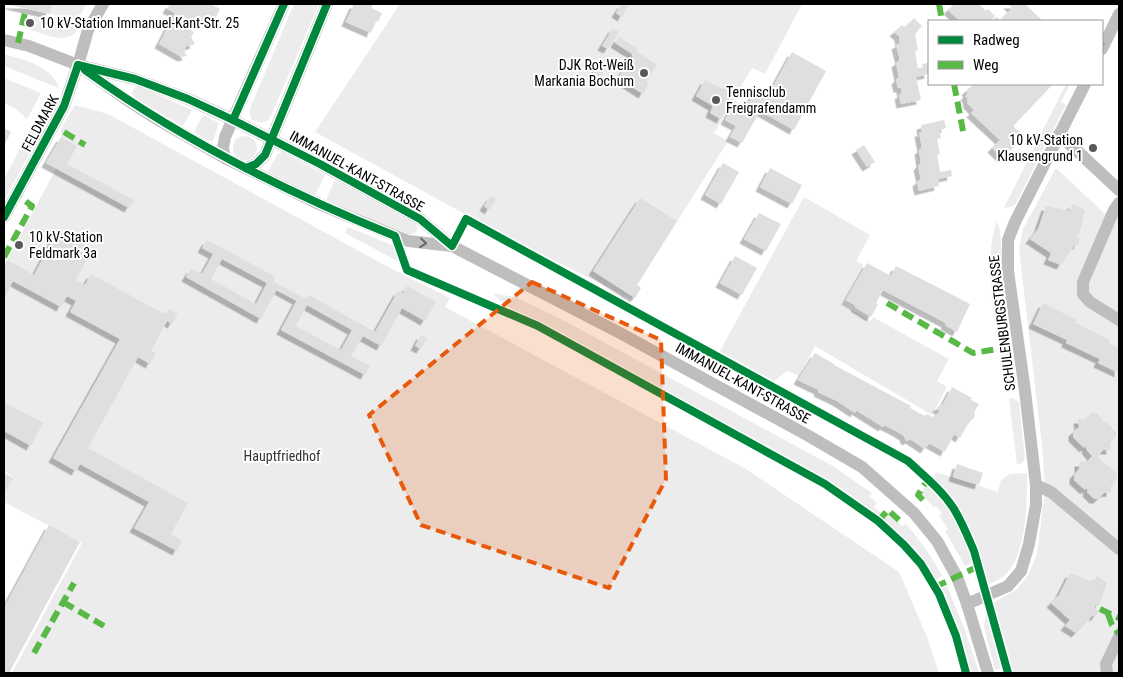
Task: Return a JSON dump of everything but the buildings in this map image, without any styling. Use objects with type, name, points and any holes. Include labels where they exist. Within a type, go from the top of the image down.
[{"type":"street","name":"FELDMARK","points":[[4,217],[64,106],[88,30],[102,4]]},
{"type":"street","points":[[225,158],[223,148],[225,137],[284,4]]},
{"type":"street","points":[[272,139],[327,4]]},
{"type":"street","points":[[1103,47],[1119,14]]},
{"type":"street","name":"IMMANUEL-KANT-STRASSE","points":[[4,40],[23,44],[78,65],[135,79],[188,99],[272,139],[420,219],[452,246],[612,328],[807,435],[862,468],[914,513],[937,541],[956,577],[967,604],[988,673]]},
{"type":"street","name":"IMMANUEL-KANT-STRASSE","points":[[78,65],[155,118],[225,158],[319,204],[408,242],[452,246]]},
{"type":"street","name":"SCHULENBURGSTRASSE","points":[[967,604],[1008,586],[1021,571],[1029,544],[1036,505],[1036,485],[1008,271],[1008,240],[1015,222],[1084,85]]},
{"type":"street","points":[[1059,134],[1119,190]]},
{"type":"street","name":"IMMANUEL-KANT-STRASSE","points":[[246,168],[256,164],[265,154],[272,139]]},
{"type":"street","points":[[1119,203],[1114,210],[1083,282],[1083,294],[1090,302],[1119,320]]},
{"type":"street","points":[[1036,485],[1051,492],[1119,549]]},
{"type":"street","points":[[1107,673],[1106,664],[1119,637]]},
{"type":"highlighted area","points":[[532,282],[661,340],[666,479],[609,588],[421,525],[369,415]]},
{"type":"green space","points":[[52,4],[86,4],[78,19],[50,14]]},
{"type":"green space","points":[[294,4],[319,4],[270,118],[263,122],[256,121],[251,119],[249,111]]},
{"type":"green space","points":[[400,4],[802,4],[765,74],[752,68],[714,133],[728,141],[637,285],[641,288],[633,300],[494,230],[315,132]]},
{"type":"green space","points":[[34,17],[79,28],[69,37],[57,38],[31,30]]},
{"type":"green space","points":[[4,54],[44,69],[55,80],[59,88],[4,66]]},
{"type":"green space","points":[[4,78],[41,93],[27,119],[16,109],[4,103]]},
{"type":"green space","points":[[1066,85],[1070,85],[1061,102],[1066,105],[1016,203],[1013,206],[1004,208]]},
{"type":"green space","points":[[135,87],[140,87],[192,110],[183,126],[135,98],[132,93]]},
{"type":"green space","points":[[48,95],[58,98],[57,103],[4,201],[4,179]]},
{"type":"green space","name":"Hauptfriedhof","points":[[75,105],[108,114],[392,269],[450,298],[445,307],[746,469],[899,572],[927,637],[939,673],[12,673],[82,543],[4,502],[4,494],[13,477],[4,471],[4,266],[56,169],[46,163],[61,137],[61,129]]},
{"type":"green space","points":[[203,115],[219,123],[213,141],[209,141],[194,132]]},
{"type":"green space","points":[[294,131],[322,146],[327,150],[331,160],[304,145]]},
{"type":"green space","points":[[245,136],[250,137],[256,143],[256,153],[250,159],[245,160],[240,159],[234,153],[233,148],[234,143],[240,137]]},
{"type":"green space","points":[[282,152],[325,175],[315,195],[268,171],[278,154]]},
{"type":"green space","points":[[1056,168],[1105,214],[1119,201],[1119,673],[1011,673],[993,603],[1017,589],[1029,574],[1037,554],[1045,489],[1042,446],[1019,248],[1023,229]]},
{"type":"green space","points":[[335,180],[415,224],[417,231],[413,234],[407,234],[326,200]]},
{"type":"green space","points":[[804,197],[870,235],[856,261],[863,265],[842,304],[871,321],[873,317],[949,359],[937,381],[947,387],[932,415],[815,346],[799,376],[787,371],[774,381],[720,351]]},
{"type":"green space","points":[[997,221],[1000,231],[1007,319],[1016,385],[1006,387],[991,281],[992,239]]},
{"type":"green space","points":[[348,227],[397,247],[403,264],[345,233]]},
{"type":"green space","points":[[492,293],[515,297],[561,319],[831,465],[872,493],[869,496],[877,503],[874,507],[881,513],[878,517],[827,479],[599,356],[554,329],[505,305]]},
{"type":"green space","points":[[1013,398],[1019,402],[1025,459],[1021,464],[1017,464],[1009,399]]},
{"type":"green space","points":[[936,472],[998,492],[1001,480],[1010,474],[1027,473],[1025,525],[1019,552],[1014,564],[1007,573],[997,580],[987,585],[972,544],[965,531],[950,506],[932,484]]},
{"type":"green space","points":[[928,483],[943,501],[961,529],[973,562],[971,564],[965,566],[945,531],[948,529],[939,515],[942,513],[936,506],[934,508],[921,493]]},
{"type":"green space","points":[[888,512],[902,526],[906,524],[930,555],[942,576],[935,580],[912,547],[882,519]]},
{"type":"green space","points":[[947,586],[965,630],[979,673],[971,673],[960,632],[940,589]]},
{"type":"green space","points":[[986,612],[1001,668],[995,670],[984,627]]},
{"type":"marked path","points":[[939,4],[942,20]]},
{"type":"marked path","points":[[18,43],[26,8]]},
{"type":"marked path","points":[[954,85],[964,136]]},
{"type":"marked path","points":[[64,132],[85,145]]},
{"type":"marked path","points":[[4,257],[32,206],[16,194]]},
{"type":"marked path","points":[[887,303],[973,353],[998,349]]},
{"type":"marked path","points":[[923,500],[918,495],[928,479]]},
{"type":"marked path","points":[[878,521],[888,510],[899,520]]},
{"type":"marked path","points":[[935,587],[977,567]]},
{"type":"marked path","points":[[34,653],[74,583]]},
{"type":"marked path","points":[[63,602],[104,626]]},
{"type":"marked path","points":[[1100,609],[1119,618]]},
{"type":"marked path","points":[[1108,614],[1112,625],[1119,634]]},
{"type":"cycle path","points":[[233,120],[284,4]]},
{"type":"cycle path","points":[[246,168],[256,164],[265,155],[327,4]]},
{"type":"cycle path","points":[[78,65],[135,79],[188,99],[233,120],[320,164],[420,219],[452,246],[466,219],[908,461],[933,483],[954,509],[962,524],[974,551],[1008,673]]},
{"type":"cycle path","points":[[4,217],[64,106],[78,65]]},
{"type":"cycle path","points":[[85,70],[158,119],[235,162],[314,201],[395,236],[407,270],[538,326],[825,484],[878,521],[921,564],[939,594],[956,636],[966,673]]},
{"type":"place","name":"10 kV-Station Immanuel-Kant-Str. 25","points":[[30,23]]},
{"type":"place","name":"DJK Rot-Weiß Markania Bochum","points":[[644,73]]},
{"type":"place","name":"Tennisclub Freigrafendamm","points":[[716,100]]},
{"type":"place","name":"10 kV-Station Klausengrund 1","points":[[1093,148]]},
{"type":"place","name":"10 kV-Station Feldmark 3a","points":[[19,245]]}]
